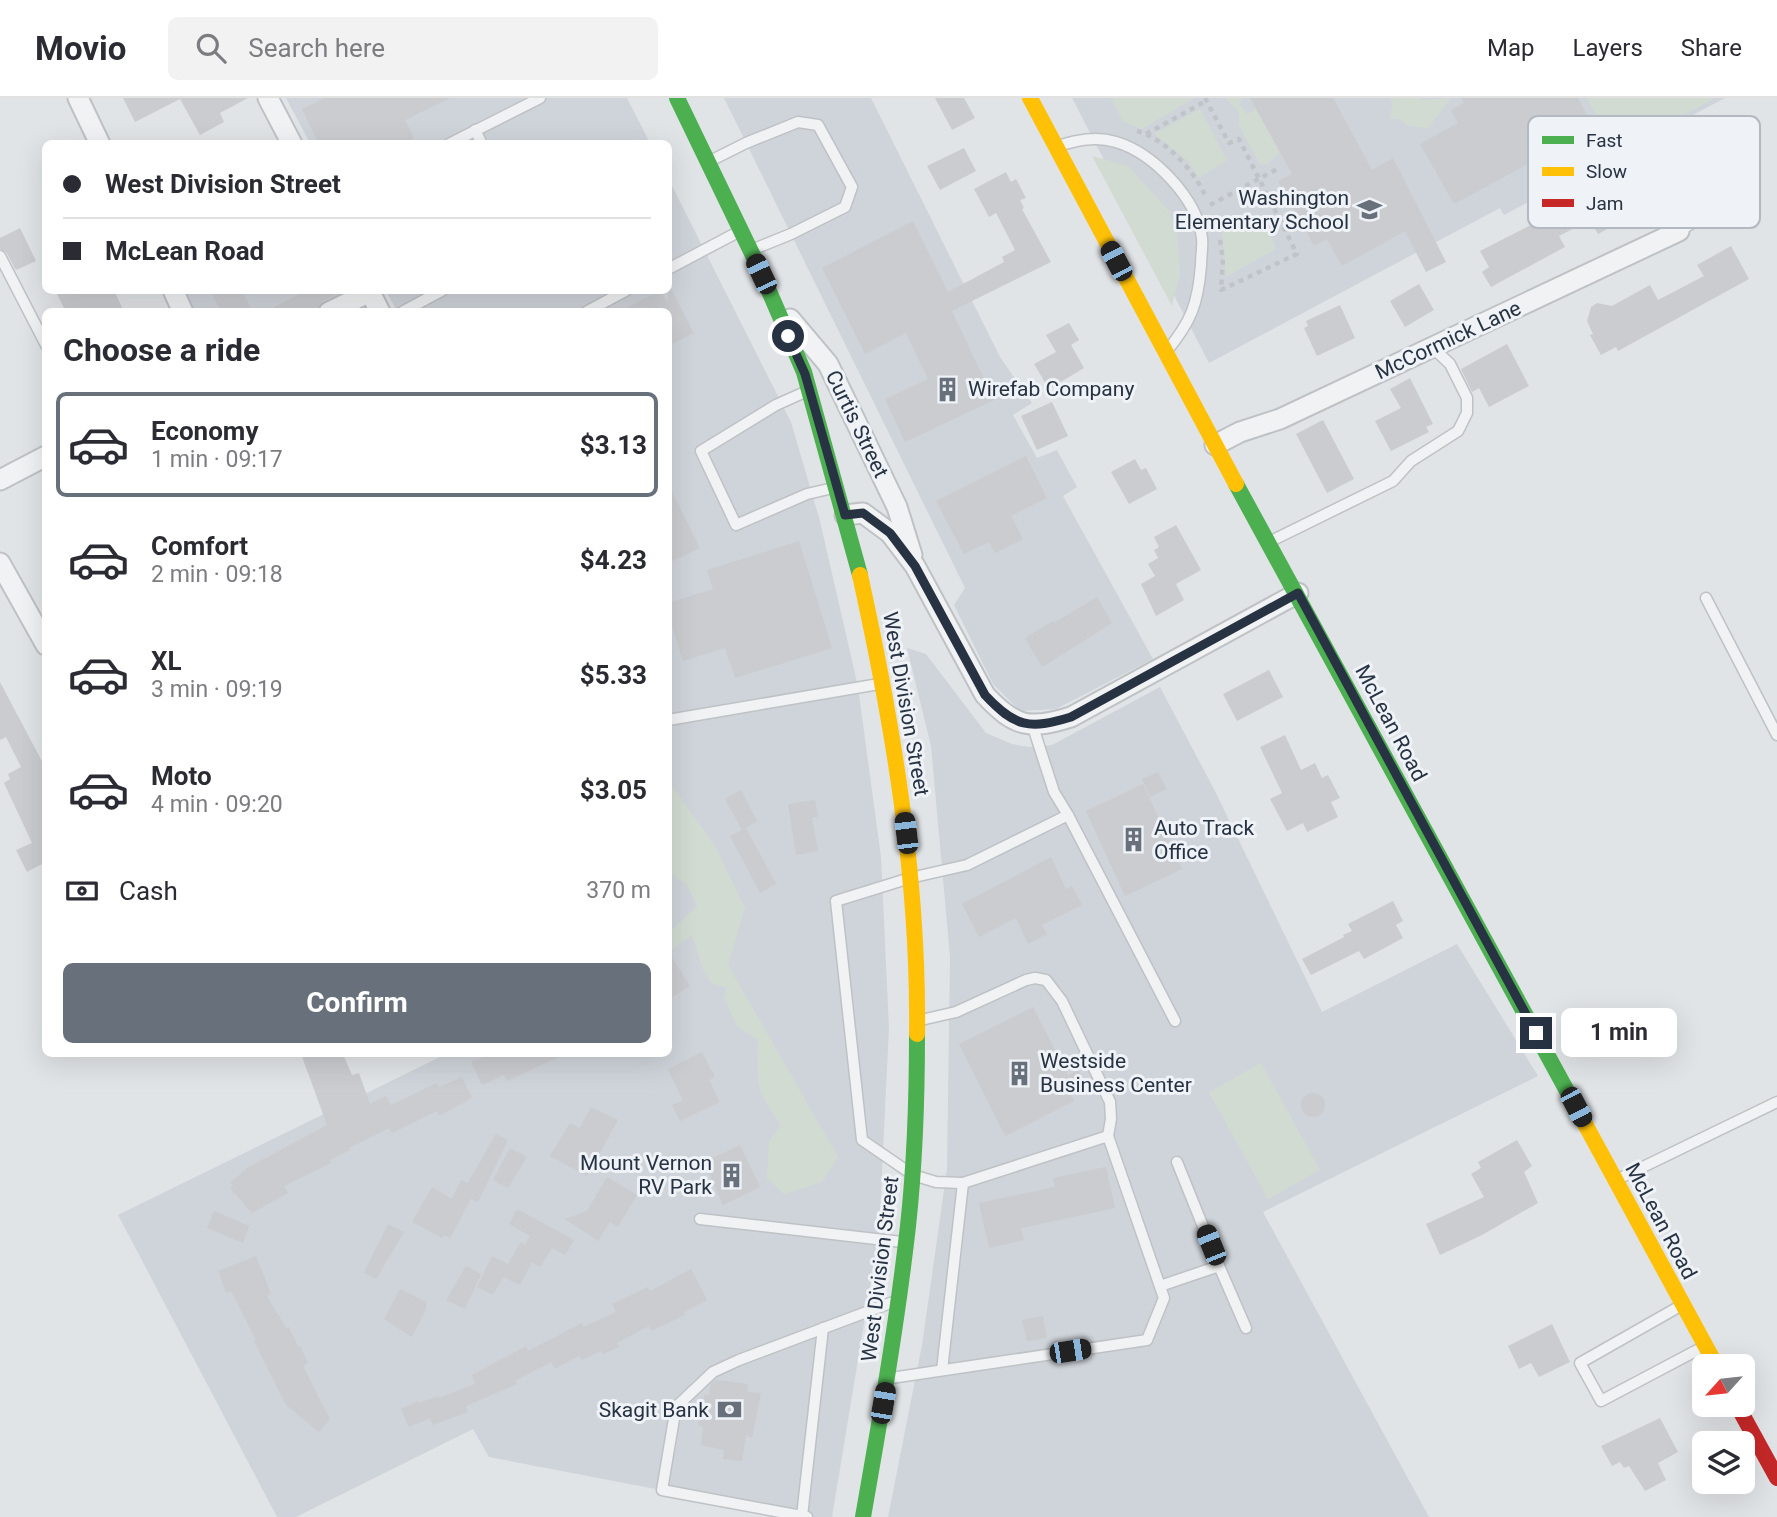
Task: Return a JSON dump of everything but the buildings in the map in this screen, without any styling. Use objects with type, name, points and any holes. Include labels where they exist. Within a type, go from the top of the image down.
[{"type":"street","points":[[78,98],[98,140]]},
{"type":"street","points":[[268,98],[290,140]]},
{"type":"street","name":"West Division Street","points":[[677,98],[771,297],[809,390],[845,515],[883,683],[903,807],[910,878],[917,1020],[913,1175],[900,1299],[863,1517]]},
{"type":"street","name":"McLean Road","points":[[1039,101],[1055,147],[1215,446],[1298,593],[1710,1354]]},
{"type":"street","name":"McCormick Lane","points":[[1215,446],[1240,432],[1280,419],[1679,231]]},
{"type":"street","points":[[337,308],[363,294]]},
{"type":"street","name":"Curtis Street","points":[[771,297],[828,364],[897,507],[915,566]]},
{"type":"street","points":[[0,480],[42,458]]},
{"type":"street","name":"Curtis Street","points":[[845,515],[863,513],[890,533],[915,566],[985,695],[1001,712],[1020,722],[1032,724]]},
{"type":"street","points":[[0,563],[42,638]]},
{"type":"street","points":[[1032,724],[1044,725],[1071,717],[1298,593]]},
{"type":"street","points":[[1744,1418],[1777,1478]]},
{"type":"lane","points":[[456,140],[540,98]]},
{"type":"lane","points":[[708,162],[746,142],[798,122],[818,125],[852,187],[845,207],[750,251]]},
{"type":"lane","points":[[475,130],[480,140]]},
{"type":"lane","points":[[1055,147],[1088,139],[1116,142],[1143,156],[1174,180],[1193,211],[1202,237],[1199,295],[1182,333],[1166,353]]},
{"type":"lane","points":[[1679,231],[1684,228]]},
{"type":"lane","points":[[672,267],[740,231]]},
{"type":"lane","points":[[0,256],[42,337]]},
{"type":"lane","points":[[409,308],[436,294]]},
{"type":"lane","points":[[593,308],[620,294]]},
{"type":"lane","points":[[1269,542],[1393,481],[1411,461],[1458,431],[1467,413],[1467,398],[1450,364],[1432,348]]},
{"type":"lane","points":[[809,390],[776,405],[701,450],[736,525],[807,495],[837,487]]},
{"type":"lane","points":[[1706,598],[1777,735]]},
{"type":"lane","points":[[672,719],[883,683]]},
{"type":"lane","points":[[1032,724],[1054,792],[1175,1021]]},
{"type":"lane","points":[[1068,815],[967,865],[910,878],[836,901],[862,1140],[913,1175],[936,1182],[963,1184],[1108,1136]]},
{"type":"lane","points":[[887,1378],[1147,1340],[1164,1298],[1108,1136],[1110,1102],[1062,1001],[1046,980],[1026,980],[956,1012],[917,1020]]},
{"type":"lane","points":[[1615,1180],[1777,1102]]},
{"type":"lane","points":[[1177,1162],[1245,1328]]},
{"type":"lane","points":[[942,1370],[963,1184]]},
{"type":"lane","points":[[700,1219],[906,1243]]},
{"type":"lane","points":[[1160,1286],[1219,1266]]},
{"type":"lane","points":[[823,1328],[805,1517],[662,1490],[676,1406],[713,1372],[823,1328],[900,1299]]},
{"type":"lane","points":[[1683,1305],[1580,1363],[1601,1401],[1705,1346]]},
{"type":"path","points":[[1146,134],[1206,100],[1229,143],[1239,139],[1297,254],[1221,290],[1223,259],[1218,229]]},
{"type":"path","points":[[1127,128],[1146,134],[1180,159],[1199,182],[1214,217]]},
{"type":"path","points":[[1210,205],[1279,168]]},
{"type":"shaded area","points":[[286,98],[627,98],[648,140],[308,140]]},
{"type":"shaded area","points":[[724,98],[871,98],[1000,357],[1032,403],[1013,415],[1037,458],[1057,450],[1077,487],[1063,496],[1153,659],[1056,709],[1020,711],[993,684],[954,605],[965,588]]},
{"type":"shaded area","name":"Washington Elementary School","points":[[1072,98],[1725,98],[1691,116],[1528,116],[1528,202],[1504,215],[1500,208],[1209,363]]},
{"type":"shaded area","points":[[1111,98],[1193,99],[1142,129],[1122,121]]},
{"type":"shaded area","points":[[1226,98],[1243,98],[1239,103],[1247,114],[1256,109],[1280,152],[1267,164],[1258,161],[1239,125],[1239,112]]},
{"type":"shaded area","points":[[1389,98],[1451,98],[1428,128],[1408,126],[1399,119],[1389,119],[1393,103]]},
{"type":"shaded area","points":[[1587,98],[1715,98],[1681,116],[1597,116]]},
{"type":"shaded area","points":[[1200,109],[1227,160],[1199,178],[1189,162],[1154,134]]},
{"type":"shaded area","points":[[1092,156],[1128,166],[1169,211],[1177,233],[1180,273],[1172,306]]},
{"type":"shaded area","points":[[672,186],[791,422],[820,521],[858,687],[881,857],[889,1028],[879,1233],[832,1517],[802,1517],[489,1457],[473,1429],[296,1517],[277,1517],[118,1215],[440,1057],[672,1057],[672,308],[395,308],[388,294],[672,294]]},
{"type":"shaded area","points":[[1245,218],[1257,232],[1263,227],[1268,228],[1276,249],[1226,277],[1222,231]]},
{"type":"shaded area","points":[[183,294],[347,295],[322,308],[190,308]]},
{"type":"shaded area","points":[[907,648],[926,654],[986,733],[1012,744],[1029,747],[1052,745],[1160,687],[1216,793],[1322,1012],[1457,944],[1538,1076],[1263,1212],[1429,1517],[888,1517],[922,1345],[947,1169],[950,957],[931,746]]},
{"type":"shaded area","points":[[672,786],[715,846],[745,908],[728,965],[838,1157],[822,1182],[784,1194],[767,1178],[769,1142],[781,1125],[766,1103],[759,1086],[758,1040],[737,1026],[724,998],[727,988],[711,983],[703,969],[692,935],[672,950],[672,929],[697,906],[687,885],[672,875]]},
{"type":"shaded area","points":[[1261,1063],[1320,1170],[1268,1199],[1209,1092]]},
{"type":"traffic: fast","points":[[677,98],[759,268],[804,372],[860,575]]},
{"type":"traffic: fast","points":[[1236,484],[1585,1124]]},
{"type":"traffic: fast","points":[[863,1517],[882,1408],[908,1226],[915,1130],[917,1034]]},
{"type":"traffic: slow","points":[[1030,98],[1236,484]]},
{"type":"traffic: slow","points":[[860,575],[883,688],[902,803],[914,918],[917,1034]]},
{"type":"traffic: slow","points":[[1585,1124],[1710,1354]]},
{"type":"traffic: jam","points":[[1744,1418],[1777,1478]]},
{"type":"place","name":"Washington Elementary School","points":[[1369,210]]},
{"type":"place","name":"Wirefab Company","points":[[948,389]]},
{"type":"place","name":"Auto Track Office","points":[[1134,840]]},
{"type":"place","name":"Westside Business Center","points":[[1020,1073]]},
{"type":"place","name":"Mount Vernon RV Park","points":[[732,1175]]},
{"type":"place","name":"Skagit Bank","points":[[729,1410]]},
{"type":"route","points":[[788,336],[805,374],[845,515],[863,513],[890,533],[915,566],[985,695],[1001,712],[1020,722],[1044,725],[1071,717],[1298,593],[1536,1033]]}]
